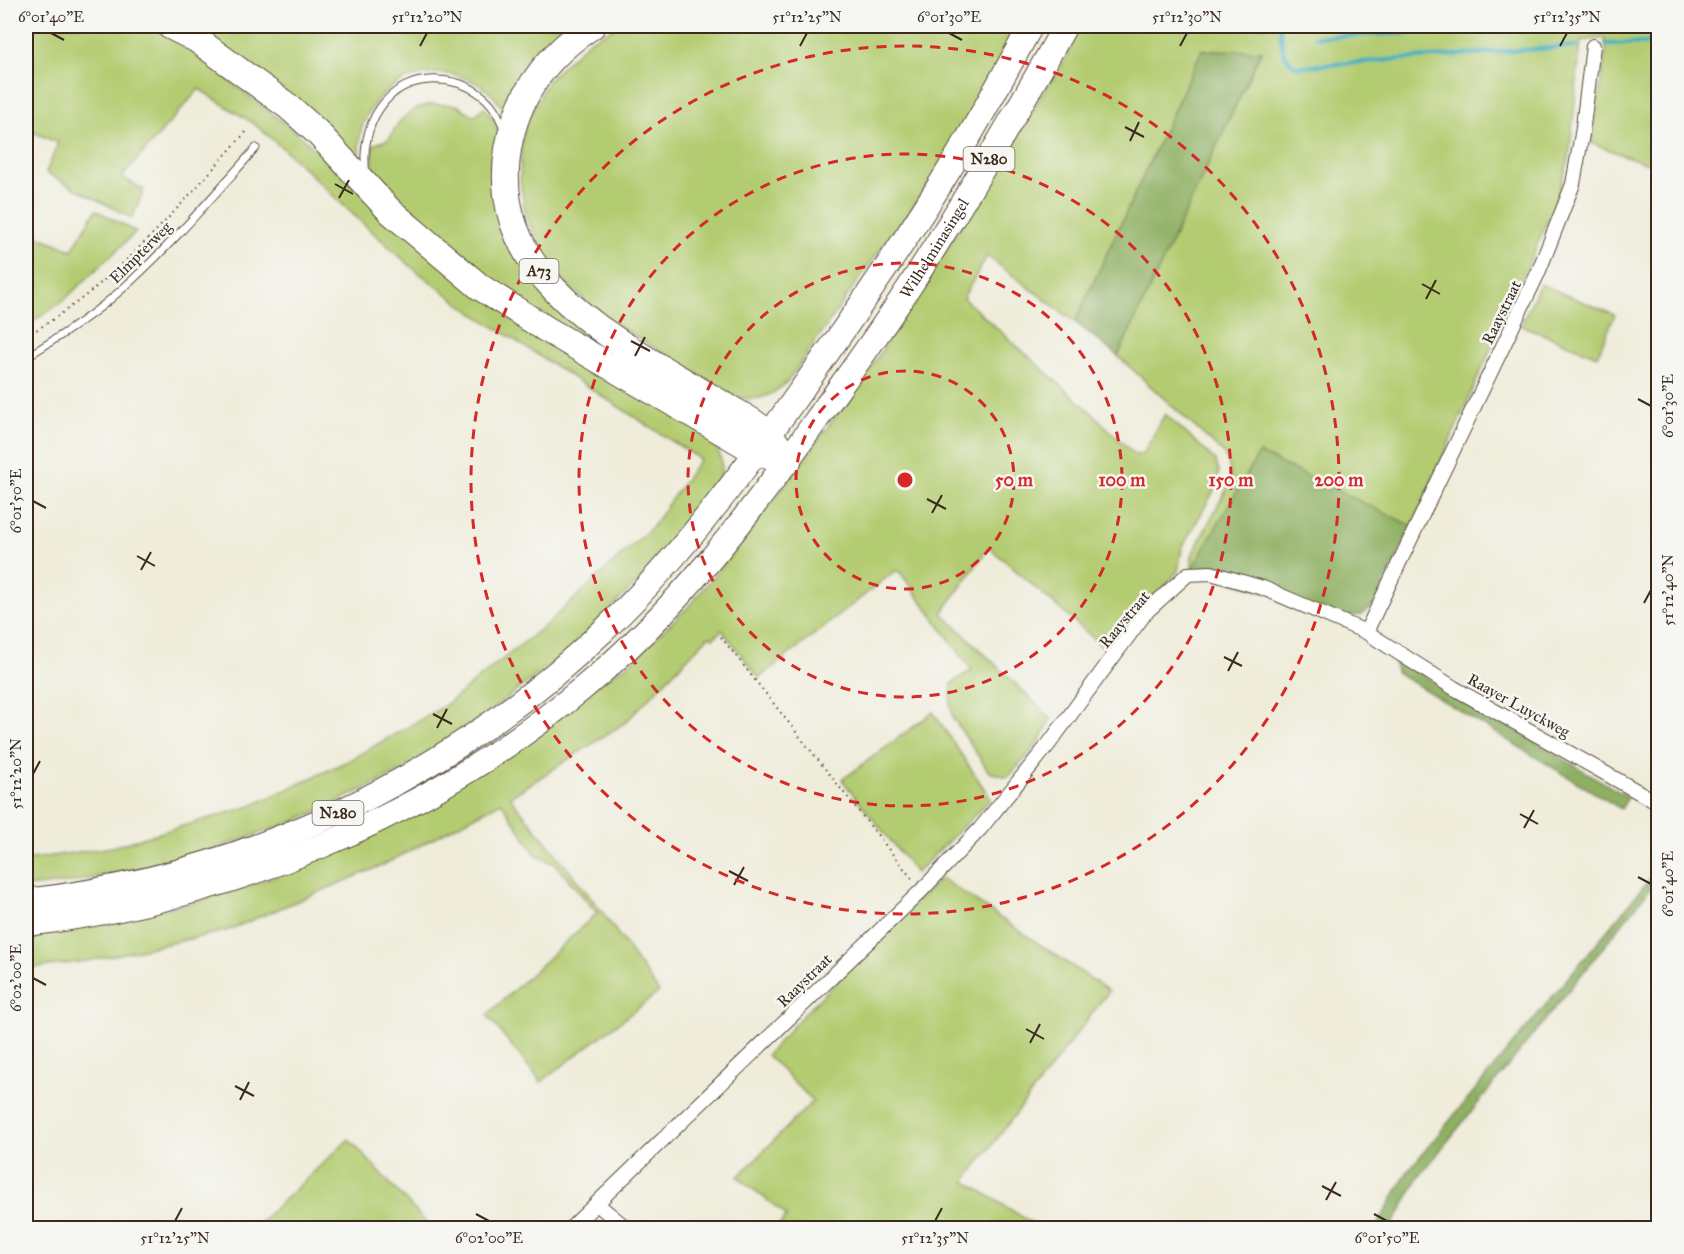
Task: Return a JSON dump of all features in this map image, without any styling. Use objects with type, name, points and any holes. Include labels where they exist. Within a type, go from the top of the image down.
[{"type":"highway","name":"A73","points":[[170,26],[196,39],[289,107],[317,132],[371,193],[458,270],[505,304],[763,443]]},
{"type":"highway","name":"A73","points":[[592,26],[558,51],[536,76],[516,116],[506,175],[513,219],[529,255],[551,286],[576,311],[614,340],[788,460]]},
{"type":"highway","name":"Wilhelminasingel","points":[[763,443],[914,225],[972,132],[1031,26]]},
{"type":"highway","name":"Wilhelminasingel","points":[[788,460],[908,290],[973,186],[1065,26]]},
{"type":"highway","name":"N280","points":[[26,901],[134,883],[230,857],[334,815],[421,770],[533,692],[605,629],[671,559],[763,443]]},
{"type":"highway","name":"N280","points":[[26,924],[137,906],[236,878],[290,859],[345,835],[465,771],[503,747],[583,688],[645,631],[709,561],[788,460]]},
{"type":"street","name":"Raaystraat","points":[[571,1228],[921,891],[980,829],[1048,745],[1146,612],[1188,574],[1211,573],[1263,588],[1366,632],[1538,273],[1573,184],[1593,46]]},
{"type":"street","name":"Raayer Luyckweg","points":[[1366,632],[1454,688],[1659,803]]},
{"type":"street","points":[[597,1204],[626,1228]]},
{"type":"lane","points":[[371,193],[364,156],[371,123],[378,110],[389,98],[411,84],[431,80],[450,81],[474,91],[491,105],[510,141]]},
{"type":"lane","name":"Elmpterweg","points":[[26,357],[118,293],[157,258],[256,148]]},
{"type":"path","points":[[26,336],[100,283],[154,233],[246,132]]},
{"type":"path","points":[[721,637],[921,891]]},
{"type":"green space","points":[[26,26],[147,26],[173,38],[300,135],[385,214],[708,436],[719,453],[722,465],[717,486],[652,567],[572,648],[481,718],[396,774],[293,822],[188,858],[68,883],[26,887],[26,860],[112,847],[251,806],[348,761],[443,707],[548,623],[652,527],[700,459],[471,312],[415,270],[253,123],[199,89],[122,177],[144,190],[132,218],[46,173],[58,143],[26,129]]},
{"type":"green space","points":[[184,26],[580,26],[509,117],[489,92],[457,76],[439,73],[422,75],[405,80],[389,89],[376,101],[363,123],[359,167]]},
{"type":"green space","points":[[618,26],[1019,26],[953,147],[911,210],[866,269],[788,381],[764,397],[751,399],[735,397],[605,318],[567,285],[549,263],[539,246],[525,212],[520,179],[521,144],[526,124],[548,80],[590,40]]},
{"type":"green space","points":[[1079,26],[1658,26],[1658,168],[1591,143],[1606,49],[1605,38],[1581,41],[1569,159],[1553,209],[1412,526],[1192,569],[1192,555],[1227,488],[1231,475],[1228,462],[1223,453],[1118,356],[1261,52],[1202,50],[1075,322],[987,256],[963,298],[1093,414],[1135,455],[1143,454],[1165,414],[1215,460],[1219,471],[1216,487],[1182,548],[1178,571],[1132,622],[1109,652],[989,547],[942,613],[1051,718],[1038,743],[1008,777],[989,772],[953,718],[950,703],[952,683],[972,670],[900,572],[895,571],[759,678],[722,630],[713,638],[709,636],[626,722],[510,797],[600,909],[659,992],[541,1082],[487,1015],[597,913],[555,864],[537,856],[501,802],[383,865],[226,931],[88,961],[26,969],[26,936],[188,904],[243,888],[318,860],[626,666],[688,607],[744,540],[866,375],[1068,53]]},
{"type":"green space","points":[[1202,50],[1261,51],[1118,356],[1075,322]]},
{"type":"green space","points":[[432,104],[457,105],[474,116],[484,107],[495,122],[500,137],[520,257],[697,405],[516,300],[380,186],[373,164],[373,145],[389,139],[399,122],[408,114],[417,108]]},
{"type":"green space","points":[[96,210],[136,232],[62,302],[26,326],[26,238],[30,233],[72,250]]},
{"type":"green space","points":[[1540,284],[1615,315],[1597,356],[1521,325]]},
{"type":"green space","points":[[1259,453],[1412,526],[1374,605],[1361,615],[1344,617],[1192,569]]},
{"type":"green space","points":[[1394,658],[1628,797],[1621,809],[1396,672]]},
{"type":"green space","points":[[933,712],[991,799],[916,873],[842,780]]},
{"type":"green space","points":[[1658,869],[1658,879],[1419,1177],[1391,1228],[1376,1228],[1408,1171]]},
{"type":"green space","points":[[941,878],[1109,991],[965,1181],[1040,1228],[776,1228],[787,1216],[738,1177],[813,1101],[767,1055],[801,1017]]},
{"type":"green space","points":[[349,1139],[431,1228],[254,1228]]},
{"type":"waterway","points":[[1280,26],[1287,59],[1297,67],[1577,46]]},
{"type":"waterway","points":[[1315,37],[1581,26]]},
{"type":"waterway","points":[[1606,44],[1658,43]]}]
